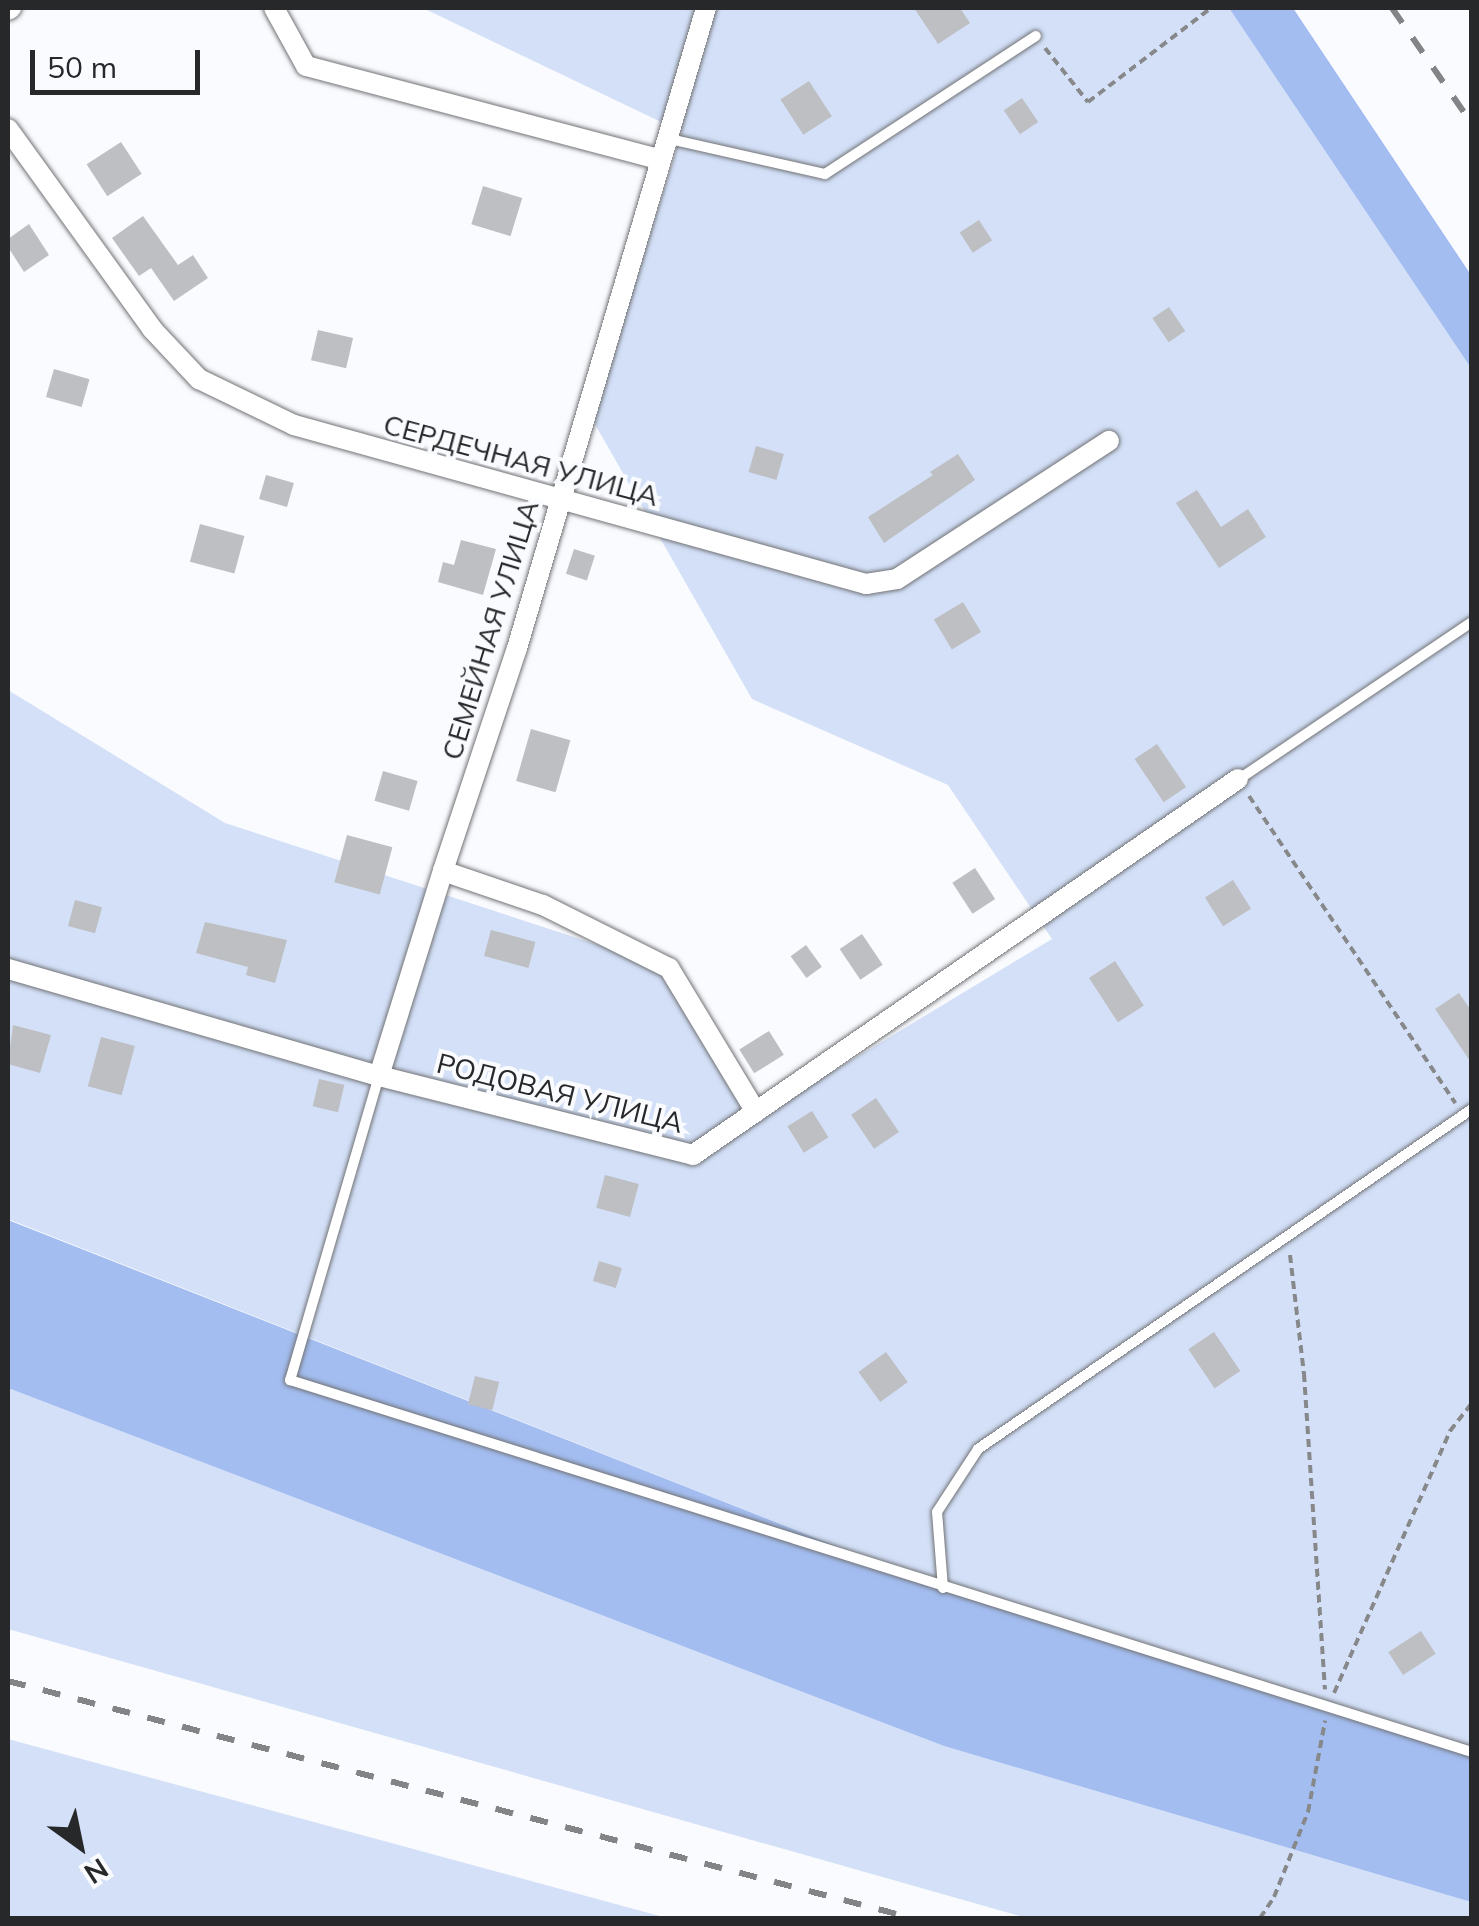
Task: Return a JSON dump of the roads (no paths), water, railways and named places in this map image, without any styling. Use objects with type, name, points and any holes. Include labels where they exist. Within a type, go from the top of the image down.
[{"type":"street","points":[[274,8],[306,66],[658,160]]},
{"type":"street","name":"СЕМЕЙНАЯ УЛИЦА","points":[[379,1076],[517,648],[664,138],[706,8]]},
{"type":"street","name":"СЕРДЕЧНАЯ УЛИЦА","points":[[8,128],[152,329],[199,378],[294,426],[866,584],[897,579],[1108,441]]},
{"type":"street","name":"РОДОВАЯ УЛИЦА","points":[[8,968],[379,1076],[693,1155],[1238,779]]},
{"type":"street","points":[[443,871],[543,905],[669,968],[756,1112]]},
{"type":"lane","points":[[664,138],[825,174],[1036,36]]},
{"type":"lane","points":[[1238,779],[1472,622]]},
{"type":"lane","points":[[379,1076],[290,1380],[1472,1752]]},
{"type":"lane","points":[[943,1588],[936,1512],[978,1449],[1467,1112]]},
{"type":"railway","points":[[1392,8],[1472,124]]},
{"type":"railway","points":[[8,1681],[912,1918]]}]
